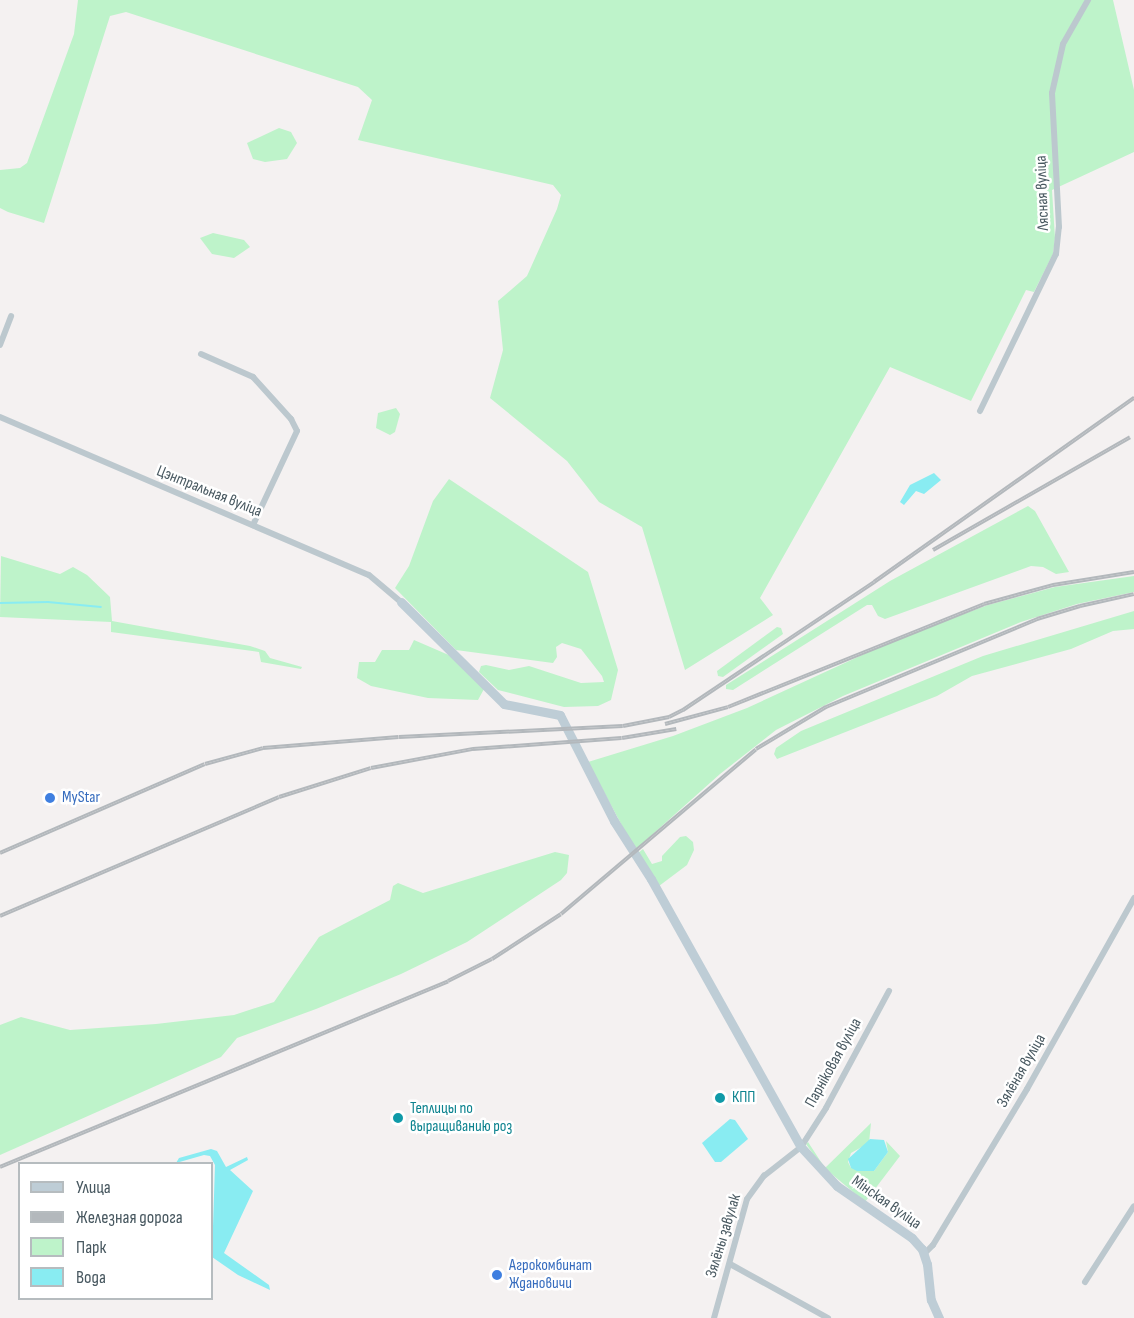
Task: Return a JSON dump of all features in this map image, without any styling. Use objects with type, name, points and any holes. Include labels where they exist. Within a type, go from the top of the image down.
[{"type":"street","name":"Лясная вуліца","points":[[980,411],[1056,254],[1059,227],[1052,93],[1063,44],[1088,0]]},
{"type":"street","points":[[0,345],[11,316]]},
{"type":"street","points":[[201,354],[253,377],[291,418],[297,431],[254,525]]},
{"type":"street","name":"Цэнтральная вуліца","points":[[0,417],[369,575],[400,602]]},
{"type":"street","name":"Мінская вуліца","points":[[400,602],[504,704],[560,715],[614,821],[651,879],[804,1151],[837,1186],[912,1238],[925,1253],[931,1300],[939,1318]]},
{"type":"street","name":"Зялёная вуліца","points":[[925,1253],[933,1245],[1033,1080],[1134,898]]},
{"type":"street","name":"Парніковая вуліца","points":[[804,1151],[889,991]]},
{"type":"street","name":"Зялёны завулак","points":[[714,1318],[747,1199],[755,1185],[804,1151]]},
{"type":"street","points":[[1084,1282],[1133,1209]]},
{"type":"street","points":[[730,1264],[828,1318]]},
{"type":"green space","points":[[78,0],[1113,0],[1134,90],[1134,152],[1052,190],[1055,238],[1053,254],[1034,292],[1026,290],[971,401],[890,367],[760,598],[773,615],[685,670],[642,527],[599,502],[567,461],[490,398],[503,350],[498,301],[527,276],[561,195],[553,185],[358,140],[372,100],[358,87],[126,12],[110,16],[44,223],[8,212],[0,208],[0,170],[20,168],[27,163],[74,34]]},
{"type":"green space","points":[[279,128],[291,132],[297,143],[287,159],[265,162],[253,159],[247,143]]},
{"type":"green space","points":[[213,233],[244,240],[250,247],[234,258],[212,254],[200,238]]},
{"type":"green space","points":[[396,408],[400,414],[395,432],[390,435],[376,428],[378,413]]},
{"type":"green space","points":[[449,479],[588,572],[618,670],[611,700],[598,706],[564,707],[498,690],[479,672],[481,666],[509,670],[529,666],[581,683],[604,682],[581,649],[562,643],[556,647],[557,657],[553,663],[456,650],[395,588],[409,566],[433,501]]},
{"type":"green space","points":[[1028,506],[1035,511],[1069,572],[1056,574],[1043,567],[1031,566],[885,619],[878,616],[872,605],[867,605],[733,690],[726,689],[726,685],[890,581]]},
{"type":"green space","points":[[1,556],[60,574],[73,567],[87,575],[110,597],[112,621],[250,646],[265,651],[270,658],[302,667],[301,669],[261,662],[259,652],[111,632],[111,622],[0,617]]},
{"type":"green space","points":[[1134,576],[1134,592],[1077,604],[1021,622],[843,696],[776,730],[720,774],[635,850],[588,762],[673,736],[747,708],[897,639],[988,605],[1055,587]]},
{"type":"green space","points":[[1134,611],[1134,629],[1113,631],[1071,649],[972,676],[937,696],[777,759],[774,754],[776,748],[801,731],[983,656]]},
{"type":"green space","points":[[777,627],[781,628],[783,634],[723,677],[718,676],[717,671]]},
{"type":"green space","points":[[414,640],[451,656],[484,689],[478,700],[428,698],[371,686],[357,678],[359,662],[375,662],[382,650],[409,650]]},
{"type":"green space","points":[[686,836],[693,842],[694,850],[687,865],[659,886],[638,853],[643,849],[652,864],[662,861],[662,856],[680,837]]},
{"type":"green space","points":[[555,852],[569,855],[567,873],[561,880],[467,942],[401,974],[237,1038],[221,1057],[0,1155],[0,1025],[21,1017],[70,1030],[156,1024],[234,1015],[274,1002],[319,937],[390,900],[393,886],[398,883],[423,893]]},
{"type":"green space","points":[[871,1123],[869,1143],[851,1153],[848,1162],[851,1168],[874,1171],[888,1152],[886,1141],[900,1156],[865,1202],[821,1165],[806,1144],[808,1142],[825,1168]]},
{"type":"water","points":[[934,473],[941,480],[924,494],[916,491],[904,505],[900,502],[910,485]]},
{"type":"water","points":[[730,1119],[735,1120],[748,1139],[721,1162],[715,1162],[702,1143]]},
{"type":"water","points":[[870,1139],[884,1140],[888,1152],[874,1171],[857,1171],[851,1168],[848,1159]]},
{"type":"water","points":[[211,1149],[217,1151],[226,1167],[247,1157],[248,1160],[230,1170],[253,1191],[224,1253],[269,1285],[270,1290],[238,1275],[213,1258],[215,1165],[210,1156],[204,1155],[177,1162],[179,1158]]},
{"type":"waterway","points":[[0,603],[48,602],[101,607]]},
{"type":"railway","points":[[0,853],[205,764],[263,748],[399,737],[623,726],[669,717],[683,710],[874,582],[1134,398]]},
{"type":"railway","points":[[933,550],[1130,437]]},
{"type":"railway","points":[[665,724],[728,707],[984,604],[1053,585],[1134,572]]},
{"type":"railway","points":[[0,1167],[448,981],[492,959],[561,914],[756,749],[826,707],[1037,619],[1080,606],[1134,594]]},
{"type":"railway","points":[[0,916],[279,797],[371,768],[473,749],[622,738],[676,729]]},
{"type":"place","name":"MyStar","points":[[50,798]]},
{"type":"place","name":"КПП","points":[[720,1098]]},
{"type":"place","name":"Теплицы по выращиванию роз","points":[[398,1118]]},
{"type":"place","name":"Агрокомбинат Ждановичи","points":[[497,1275]]}]
